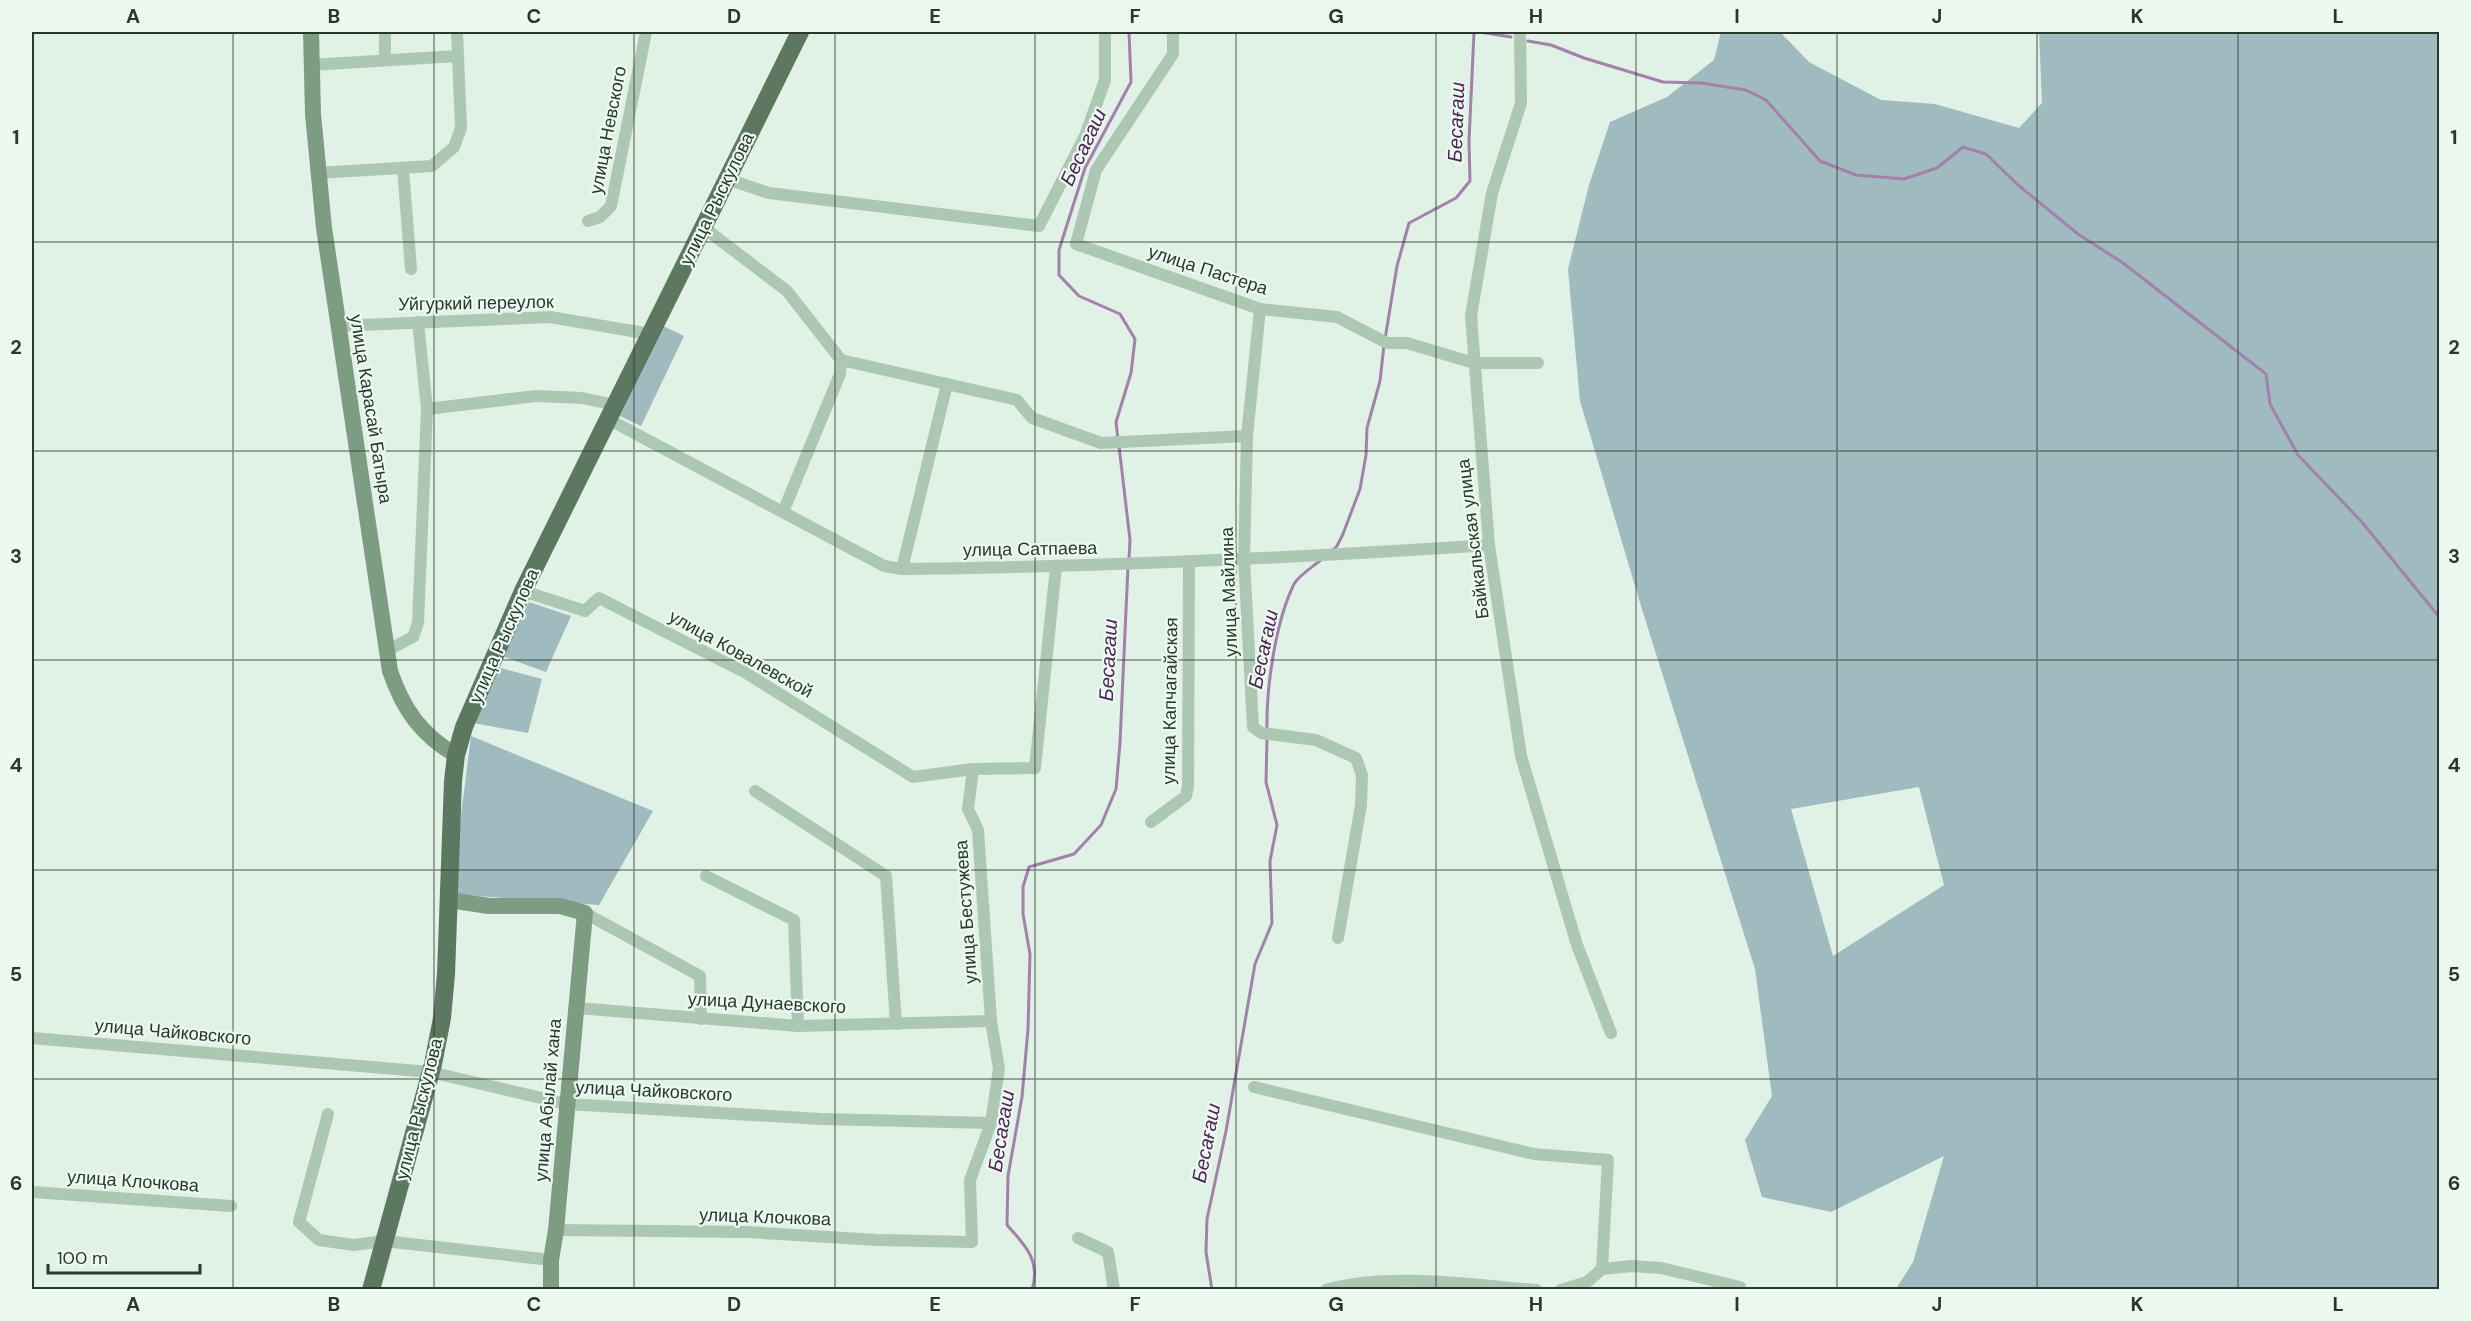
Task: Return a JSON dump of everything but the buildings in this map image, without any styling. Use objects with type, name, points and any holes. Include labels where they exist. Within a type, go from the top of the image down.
[{"type":"main road","name":"улица Карасай Батыра","points":[[311,32],[318,173],[338,326],[390,672],[403,706],[439,746],[456,755]]},
{"type":"main road","name":"улица Рыскулова","points":[[371,1290],[430,1072],[442,1018],[453,781],[456,755],[468,717],[523,591],[800,32]]},
{"type":"main road","points":[[448,900],[489,906],[560,906],[585,913]]},
{"type":"main road","name":"улица Абылай хана","points":[[551,1290],[551,1260],[556,1230],[585,913]]},
{"type":"street","points":[[385,32],[385,60]]},
{"type":"street","points":[[318,173],[432,166],[454,147],[461,128],[457,32]]},
{"type":"street","name":"улица Невского","points":[[588,221],[600,217],[611,206],[646,32]]},
{"type":"street","name":"улица Пастера","points":[[1173,32],[1173,54],[1096,170],[1076,244],[1260,309],[1337,317],[1387,343],[1407,343],[1474,363],[1538,363]]},
{"type":"street","name":"Байкальская улица","points":[[1520,32],[1521,103],[1492,193],[1471,316],[1489,545],[1521,756],[1577,945],[1611,1033]]},
{"type":"street","points":[[727,179],[769,193],[1039,226],[1085,136],[1106,80],[1100,33]]},
{"type":"street","points":[[311,65],[457,56]]},
{"type":"street","points":[[403,169],[411,269]]},
{"type":"street","points":[[703,227],[787,291],[841,360],[1017,400],[1032,418],[1101,443],[1246,436]]},
{"type":"street","name":"улица Майлина","points":[[1260,309],[1246,436],[1244,559],[1253,726],[1261,733],[1316,740],[1356,758],[1362,775],[1361,805],[1338,938]]},
{"type":"street","name":"Уйгуркий переулок","points":[[338,326],[550,317],[650,334]]},
{"type":"street","name":"улица Карасай Батыра","points":[[387,650],[413,637],[418,623],[427,409],[418,322]]},
{"type":"street","points":[[783,512],[840,374],[841,360]]},
{"type":"street","points":[[902,569],[947,384]]},
{"type":"street","name":"улица Сатпаева","points":[[427,409],[536,396],[582,398],[611,412],[783,512],[884,566],[902,569],[1116,565],[1489,545]]},
{"type":"street","name":"улица Капчагайская","points":[[1151,822],[1186,796],[1188,786],[1189,561]]},
{"type":"street","points":[[973,770],[1035,768],[1056,567]]},
{"type":"street","name":"улица Ковалевской","points":[[523,591],[585,611],[599,598],[746,673],[913,777],[973,770]]},
{"type":"street","name":"улица Бестужева","points":[[972,1242],[970,1180],[991,1123],[999,1069],[991,1022],[978,830],[968,809],[973,770]]},
{"type":"street","points":[[755,791],[886,876],[896,1024]]},
{"type":"street","points":[[706,876],[794,920],[798,1026]]},
{"type":"street","points":[[585,913],[699,976],[701,1019]]},
{"type":"street","name":"улица Дунаевского","points":[[577,1008],[798,1026],[991,1022]]},
{"type":"street","name":"улица Чайковского","points":[[32,1038],[430,1072],[567,1104],[821,1119],[991,1123]]},
{"type":"street","points":[[1254,1087],[1534,1154],[1608,1160],[1602,1269]]},
{"type":"street","points":[[328,1114],[299,1222],[319,1240],[354,1245],[384,1241],[551,1260]]},
{"type":"street","name":"улица Клочкова","points":[[32,1192],[231,1206]]},
{"type":"street","name":"улица Клочкова","points":[[556,1230],[747,1232],[878,1240],[972,1242]]},
{"type":"street","points":[[1078,1238],[1108,1252],[1114,1290]]},
{"type":"street","points":[[1562,1290],[1587,1282],[1602,1269],[1632,1266],[1661,1268],[1740,1287]]},
{"type":"street","points":[[1326,1290],[1345,1284],[1417,1281],[1536,1290]]},
{"type":"shaded area","points":[[1721,32],[1780,32],[1809,62],[1881,100],[1935,104],[2019,128],[2042,103],[2039,32],[2439,32],[2439,1289],[1896,1289],[1913,1262],[1944,1156],[1831,1212],[1762,1197],[1745,1140],[1772,1096],[1755,969],[1641,606],[1580,401],[1568,269],[1589,185],[1610,122],[1667,97],[1714,60]],"holes":[[[1919,787],[1944,885],[1833,956],[1791,809]]]},
{"type":"shaded area","points":[[663,326],[684,336],[641,426],[620,416]]},
{"type":"shaded area","points":[[529,602],[571,616],[546,672],[502,656]]},
{"type":"shaded area","points":[[497,667],[542,679],[528,733],[473,723]]},
{"type":"shaded area","points":[[471,736],[653,811],[599,905],[451,894]]},
{"type":"waterway","name":"Бесагаш","points":[[1118,440],[1116,422],[1131,373],[1135,339],[1120,314],[1079,296],[1059,275],[1059,250],[1085,168],[1131,82],[1129,32]]},
{"type":"waterway","name":"Бесағаш","points":[[1385,339],[1397,266],[1409,223],[1456,198],[1470,181],[1469,141],[1474,32]]},
{"type":"waterway","points":[[1480,32],[1511,37]]},
{"type":"waterway","points":[[1528,41],[1551,45],[1584,58],[1663,82],[1701,83],[1746,90],[1766,100],[1820,161],[1856,175],[1904,179],[1937,168],[1963,147],[1986,154],[2018,185],[2078,234],[2123,263],[2266,374],[2270,404],[2298,455],[2361,521],[2440,618]]},
{"type":"waterway","name":"Бесағаш","points":[[1332,551],[1343,534],[1360,489],[1366,455],[1367,428],[1380,381],[1384,345]]},
{"type":"waterway","name":"Бесагаш","points":[[1119,446],[1130,540],[1129,559]]},
{"type":"waterway","name":"Бесағаш","points":[[1267,731],[1273,656],[1287,600],[1296,581],[1322,559]]},
{"type":"waterway","name":"Бесагаш","points":[[1032,1290],[1034,1270],[1030,1254],[1007,1225],[1008,1176],[1022,1097],[1028,1029],[1030,954],[1023,914],[1023,887],[1029,867],[1074,854],[1101,825],[1116,789],[1128,566]]},
{"type":"waterway","name":"Бесағаш","points":[[1212,1290],[1206,1252],[1207,1219],[1226,1131],[1255,964],[1272,923],[1270,861],[1277,825],[1266,782],[1267,738]]}]
